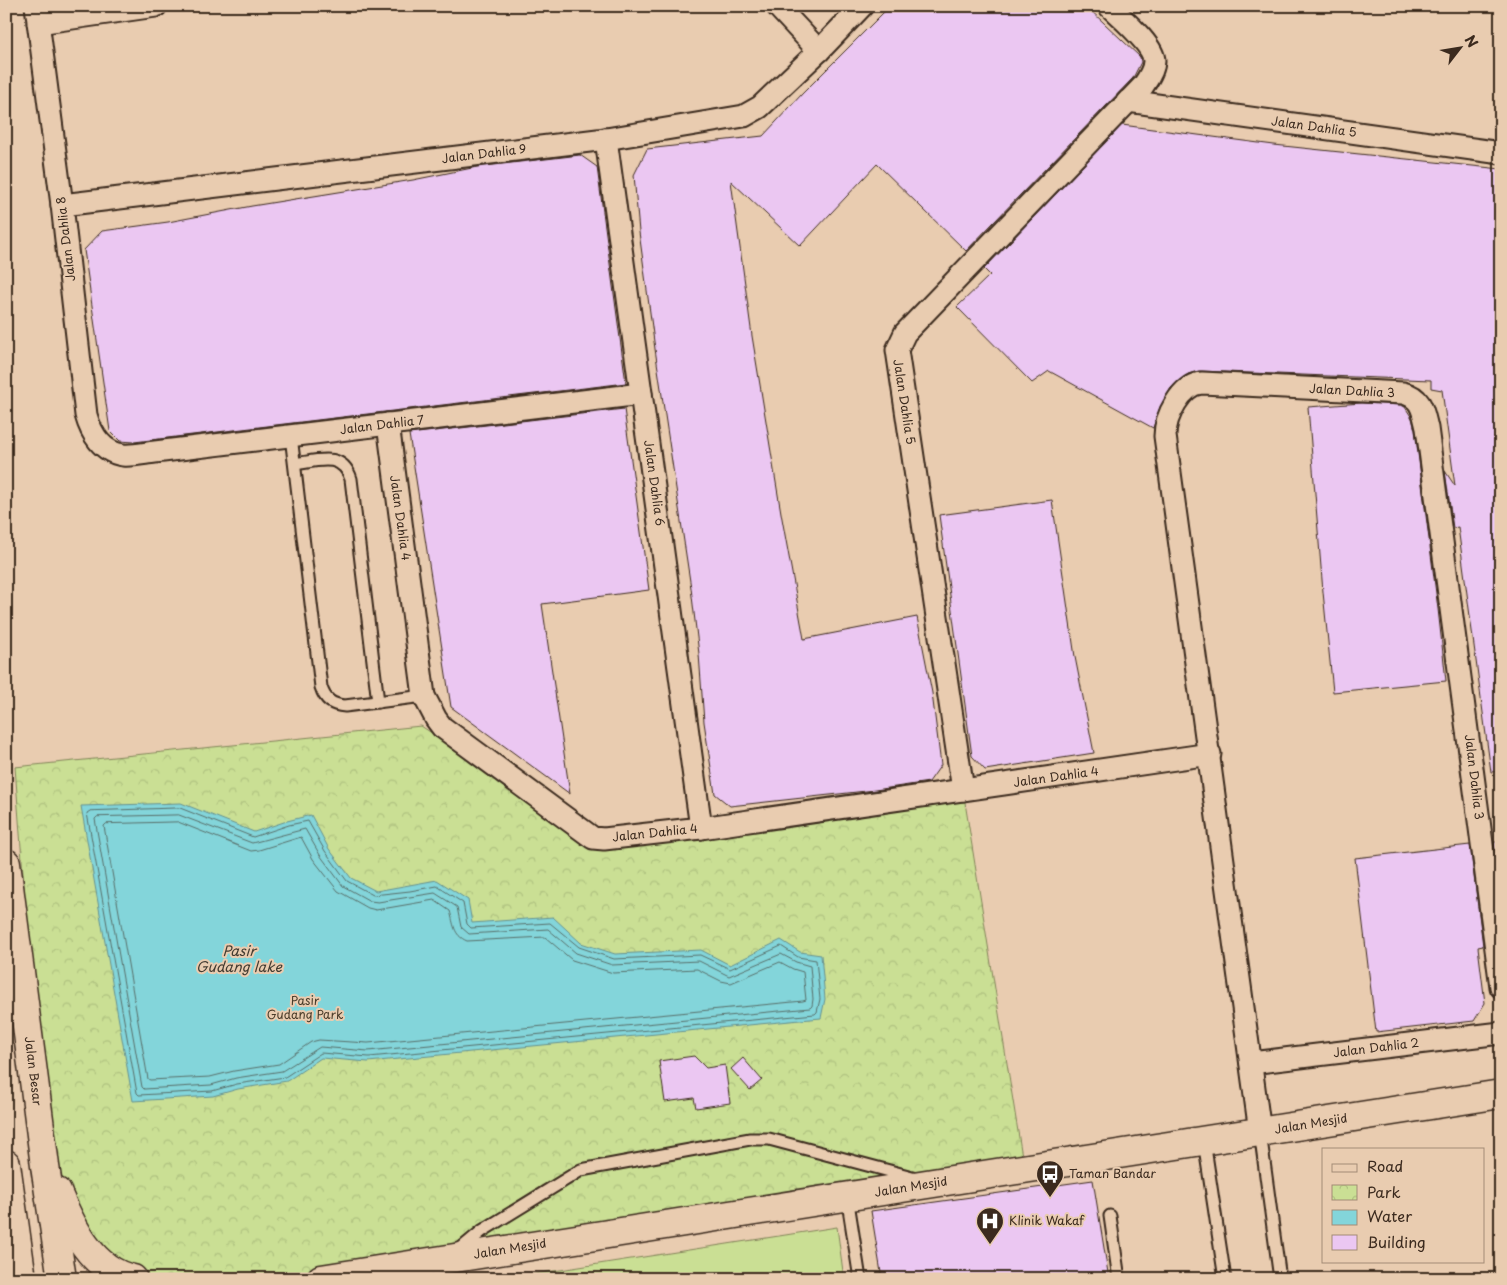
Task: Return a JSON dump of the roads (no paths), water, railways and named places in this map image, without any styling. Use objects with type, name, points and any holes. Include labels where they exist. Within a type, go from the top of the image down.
[{"type":"main road","name":"Jalan Besar","points":[[6,863],[45,1166],[62,1279]]},
{"type":"main road","name":"Jalan Mesjid","points":[[320,1279],[380,1274],[451,1258],[1501,1094]]},
{"type":"main road","points":[[45,1166],[68,1218],[91,1254],[105,1267],[124,1277],[134,1279]]},
{"type":"main road","points":[[7,1175],[22,1279]]},
{"type":"street","points":[[37,15],[156,6]]},
{"type":"street","points":[[777,6],[819,51]]},
{"type":"street","name":"Jalan Dahlia 9","points":[[62,205],[606,139],[750,114],[760,107],[819,51],[862,6]]},
{"type":"street","name":"Jalan Dahlia 5","points":[[963,790],[897,350],[905,333],[1143,86],[1149,77],[1154,66],[1154,55],[1148,46],[1109,6]]},
{"type":"street","name":"Jalan Dahlia 8","points":[[37,15],[62,205],[86,415],[90,428],[98,440],[108,449],[123,455]]},
{"type":"street","name":"Jalan Dahlia 5","points":[[1128,100],[1501,153]]},
{"type":"street","name":"Jalan Dahlia 6","points":[[606,139],[701,828]]},
{"type":"street","name":"Jalan Dahlia 3","points":[[1260,1132],[1210,754],[1165,436],[1166,426],[1175,402],[1189,387],[1202,383],[1410,395],[1421,405],[1427,428],[1501,987]]},
{"type":"street","name":"Jalan Dahlia 7","points":[[123,455],[641,394]]},
{"type":"street","name":"Jalan Dahlia 4","points":[[388,424],[424,696],[442,727],[593,838],[604,839],[701,828],[1210,754]]},
{"type":"street","name":"Jalan Dahlia 2","points":[[1251,1063],[1501,1033]]},
{"type":"lane","points":[[291,436],[323,695],[329,702],[345,706],[424,696]]},
{"type":"lane","points":[[295,464],[336,460],[343,464],[351,479],[378,702]]},
{"type":"lane","points":[[1260,1132],[1280,1279]]},
{"type":"lane","points":[[451,1258],[482,1231],[576,1171],[750,1139],[770,1139],[935,1183]]},
{"type":"lane","points":[[1204,1141],[1225,1279]]},
{"type":"lane","points":[[847,1196],[860,1279]]},
{"type":"lane","points":[[1110,1216],[1119,1279]]},
{"type":"water","name":"Pasir Gudang lake","points":[[181,803],[254,832],[311,815],[329,849],[351,878],[376,891],[437,880],[468,900],[472,923],[553,917],[581,943],[615,954],[701,950],[730,965],[781,940],[800,952],[821,955],[825,999],[821,1018],[368,1062],[321,1058],[287,1081],[238,1089],[213,1096],[133,1101],[81,806]]},
{"type":"place","name":"Taman Bandar","points":[[1050,1198]]},
{"type":"place","name":"Klinik Wakaf","points":[[990,1245]]},
{"type":"park label","name":"Pasir Gudang Park","points":[[305,1008]]}]
